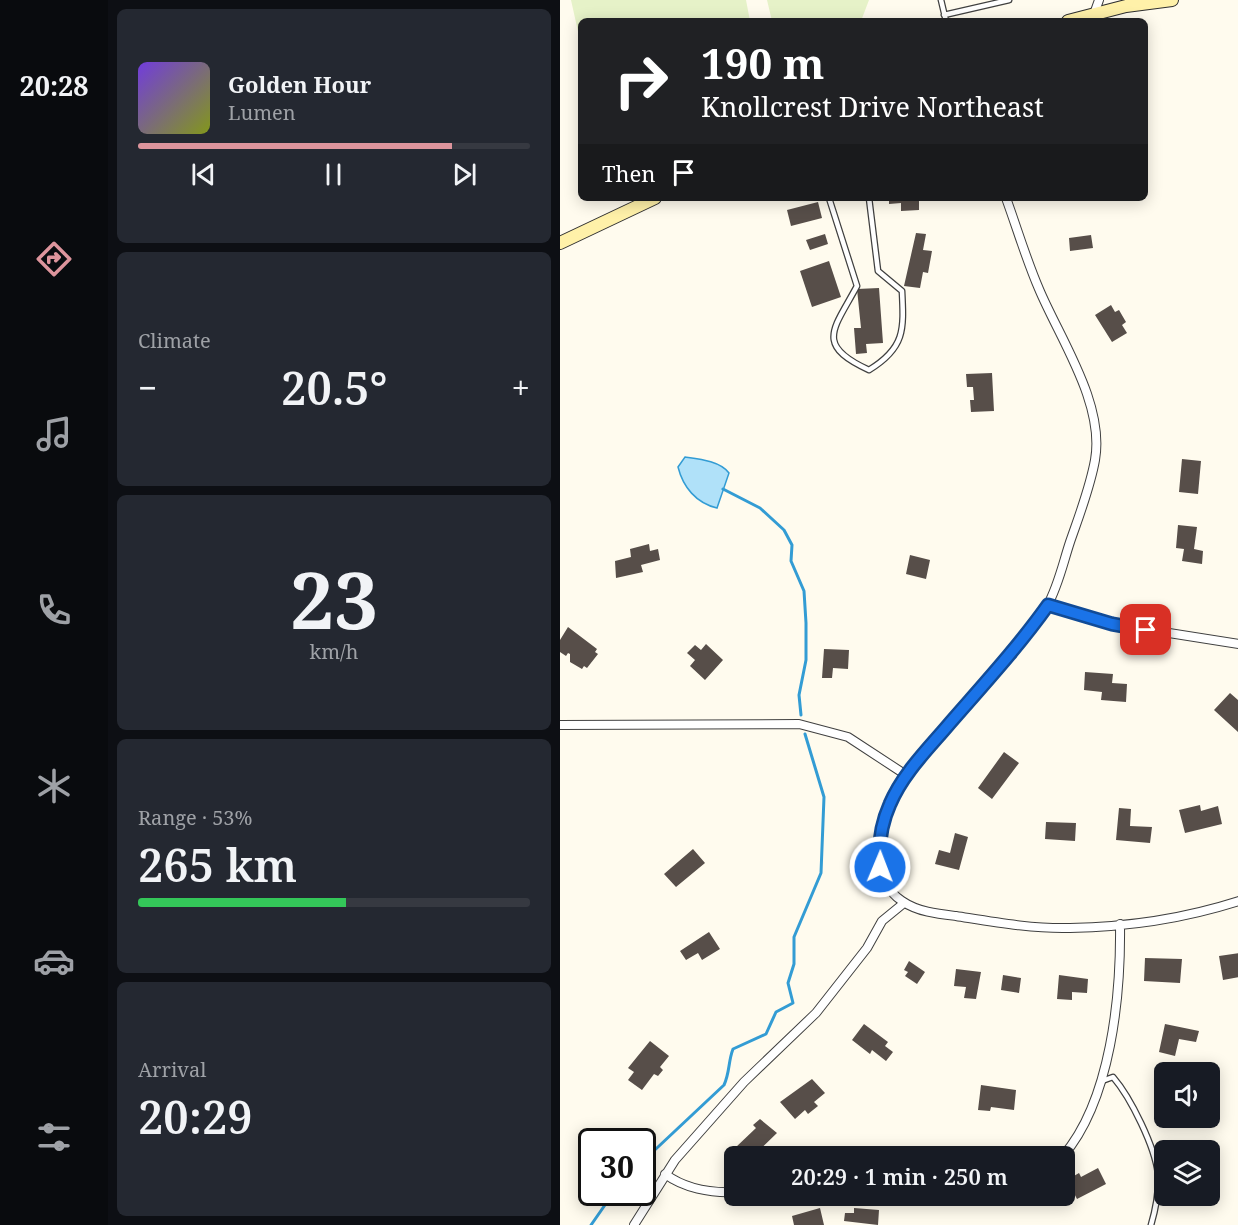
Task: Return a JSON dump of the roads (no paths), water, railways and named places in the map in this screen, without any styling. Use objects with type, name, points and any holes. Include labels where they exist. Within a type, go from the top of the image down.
[{"type":"street","points":[[1094,14],[1099,0]]},
{"type":"street","points":[[1079,18],[1172,0]]},
{"type":"street","points":[[560,243],[649,201]]},
{"type":"street","points":[[1007,201],[1037,285],[1087,395],[1095,432],[1095,461],[1048,605],[1022,641],[906,775],[887,810],[878,846],[880,867],[890,890],[904,903],[927,912],[1011,924],[1068,928],[1120,924],[1216,908],[1238,901]]},
{"type":"street","points":[[1048,605],[1112,624],[1238,644]]},
{"type":"street","points":[[560,725],[799,723],[848,737],[906,775]]},
{"type":"street","points":[[634,1225],[665,1174],[744,1082],[822,1006],[867,948],[882,921],[904,903]]},
{"type":"street","points":[[1070,1146],[1084,1127],[1099,1082],[1117,999],[1120,924]]},
{"type":"street","points":[[665,1174],[678,1184],[724,1191]]},
{"type":"lane","points":[[941,0],[945,18]]},
{"type":"lane","points":[[944,15],[1009,0]]},
{"type":"lane","points":[[830,201],[857,286],[833,332],[835,348],[847,359],[869,370],[889,357],[904,327],[902,291],[878,271],[869,201]]},
{"type":"lane","points":[[1099,1082],[1113,1077],[1128,1094],[1145,1136],[1158,1172],[1157,1203],[1151,1225]]},
{"type":"water","points":[[685,457],[715,463],[729,473],[717,508],[697,498],[683,481],[678,467]]},
{"type":"waterway","points":[[723,489],[760,508],[784,530],[792,545],[791,561],[804,591],[806,623],[806,660],[799,695],[801,715]]},
{"type":"waterway","points":[[656,1149],[724,1085],[733,1049],[766,1034],[776,1012],[793,1003],[788,983],[794,964],[794,937],[821,873],[824,797],[805,734]]},
{"type":"waterway","points":[[591,1225],[604,1206]]}]
